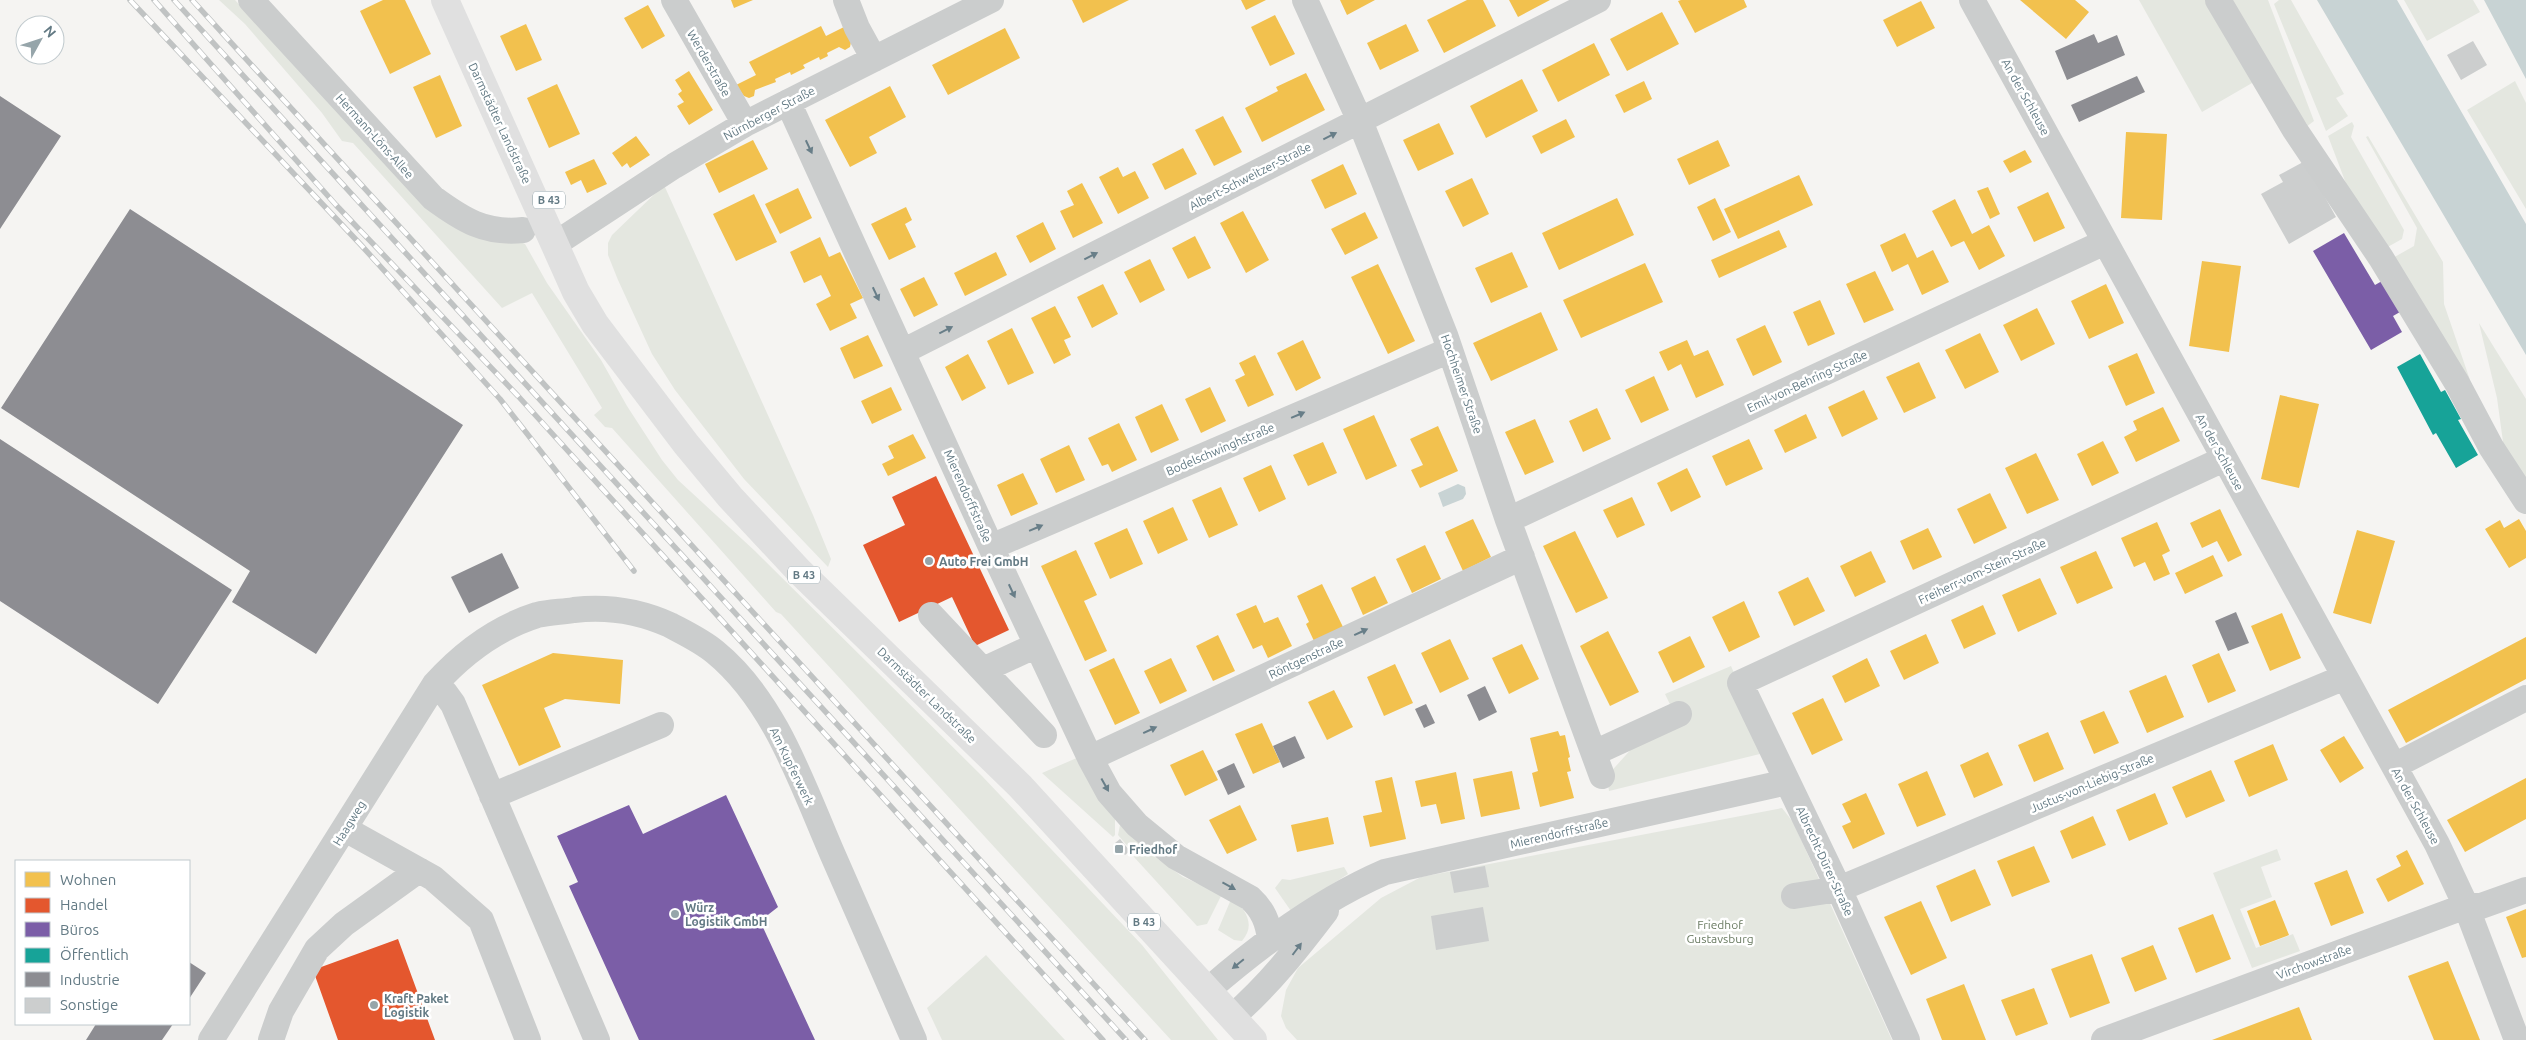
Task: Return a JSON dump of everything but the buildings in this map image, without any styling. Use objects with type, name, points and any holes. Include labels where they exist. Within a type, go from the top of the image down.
[{"type":"main road","name":"Darmstädter Landstraße","points":[[445,0],[561,240],[651,397],[730,497],[799,571],[1020,786],[1208,990]]},
{"type":"main road","name":"Darmstädter Landstraße","points":[[453,0],[479,44],[542,187],[561,240]]},
{"type":"main road","name":"B 43","points":[[1208,990],[1253,1040]]},
{"type":"street","name":"Hermann-Löns-Allee","points":[[251,0],[433,198],[454,214],[486,228],[503,232],[523,230]]},
{"type":"street","name":"Werderstraße","points":[[674,0],[745,124]]},
{"type":"street","points":[[846,0],[857,28],[874,59]]},
{"type":"street","name":"Nürnberger Straße","points":[[561,240],[674,166],[745,124],[992,0]]},
{"type":"street","name":"Hochheimer Straße","points":[[1305,0],[1360,121],[1450,350],[1508,520],[1598,764],[1679,714]]},
{"type":"street","name":"Albert-Schweitzer-Straße","points":[[902,352],[1598,0]]},
{"type":"street","name":"An der Schleuse","points":[[1972,0],[2438,844],[2466,906]]},
{"type":"street","points":[[2218,0],[2295,130],[2381,258],[2457,383],[2491,447],[2526,501]]},
{"type":"street","name":"Mierendorffstraße","points":[[788,102],[991,547],[1090,758],[1110,793],[1137,825],[1176,857],[1258,904],[1265,917],[1270,939]]},
{"type":"street","name":"Emil-von-Behring-Straße","points":[[1508,520],[2105,242]]},
{"type":"street","name":"Bodelschwinghstraße","points":[[991,547],[1450,350]]},
{"type":"street","name":"Freiherr-vom-Stein-Straße","points":[[1740,683],[2224,459]]},
{"type":"street","name":"Röntgenstraße","points":[[1090,758],[1522,557]]},
{"type":"street","name":"Am Kupferwerk","points":[[508,627],[538,615],[588,608],[641,612],[685,632],[715,652],[734,670],[764,711],[784,745],[914,1040]]},
{"type":"street","points":[[931,616],[1044,735]]},
{"type":"street","name":"Haagweg","points":[[211,1040],[435,684],[454,664],[478,645],[508,627]]},
{"type":"street","points":[[983,670],[1037,645]]},
{"type":"street","name":"Justus-von-Liebig-Straße","points":[[1794,896],[1839,889],[2345,677]]},
{"type":"street","name":"Albrecht-Dürer-Straße","points":[[1740,683],[1839,889],[1907,1040]]},
{"type":"street","points":[[435,684],[453,704],[597,1040]]},
{"type":"street","points":[[2394,766],[2526,698]]},
{"type":"street","points":[[492,796],[661,725]]},
{"type":"street","name":"Mierendorffstraße","points":[[1208,990],[1270,939],[1358,883],[1385,872],[1787,782]]},
{"type":"street","points":[[345,829],[433,878],[481,920],[528,1040]]},
{"type":"street","points":[[271,1040],[281,1011],[317,949],[344,924],[419,870]]},
{"type":"street","name":"Virchowstraße","points":[[2104,1040],[2466,906],[2481,906],[2526,890]]},
{"type":"street","name":"Mierendorffstraße","points":[[1232,1017],[1280,971],[1336,898]]},
{"type":"street","points":[[2466,906],[2517,1040]]},
{"type":"green space","points":[[219,0],[235,0],[416,192],[525,244],[547,283],[601,360],[627,406],[662,460],[678,480],[755,551],[982,776],[1142,945],[1218,1040],[1171,1040],[781,614],[776,612],[612,428],[605,427],[594,415],[602,408],[532,293],[502,308],[353,143],[342,141],[322,113],[245,24]]},
{"type":"green space","points":[[2139,0],[2214,0],[2259,79],[2202,112]]},
{"type":"green space","points":[[2229,0],[2268,0],[2314,121],[2306,127]]},
{"type":"green space","points":[[2279,0],[2291,0],[2344,94],[2336,98],[2348,116],[2326,131],[2274,4]]},
{"type":"green space","points":[[2404,0],[2473,0],[2480,12],[2427,41]]},
{"type":"green space","points":[[2515,81],[2526,103],[2526,209],[2467,110]]},
{"type":"green space","points":[[2352,122],[2354,126],[2351,137],[2404,230],[2402,239],[2384,249],[2350,194],[2328,136]]},
{"type":"green space","points":[[2368,136],[2443,262],[2444,304],[2470,380],[2391,259],[2414,246],[2417,228],[2366,137]]},
{"type":"green space","points":[[664,185],[813,515],[831,559],[828,567],[744,479],[675,390],[652,354],[618,280],[608,255],[608,243],[612,235]]},
{"type":"green space","points":[[2479,323],[2526,399],[2526,486],[2504,449],[2497,398]]},
{"type":"green space","points":[[1731,666],[1768,752],[1609,791],[1607,776],[1634,746],[1678,721],[1665,694]]},
{"type":"green space","points":[[1079,757],[1115,819],[1115,835],[1113,837],[1042,773]]},
{"type":"green space","name":"Friedhof Gustavsburg","points":[[1782,808],[1793,822],[1892,1040],[1297,1040],[1286,1028],[1281,1016],[1286,990],[1298,968],[1381,898],[1421,877]]},
{"type":"green space","points":[[1120,825],[1151,854],[1183,877],[1222,894],[1207,924],[1197,926],[1134,857],[1135,855],[1118,835]]},
{"type":"green space","points":[[2277,849],[2281,860],[2261,867],[2272,897],[2240,909],[2256,948],[2293,934],[2300,951],[2252,968],[2213,873]]},
{"type":"green space","points":[[1344,867],[1348,874],[1291,911],[1275,888],[1282,879],[1290,880]]},
{"type":"green space","points":[[1232,897],[1248,918],[1248,929],[1242,941],[1234,940],[1218,930]]},
{"type":"green space","points":[[986,955],[1065,1040],[942,1040],[927,1008]]},
{"type":"shaded area","points":[[2317,0],[2397,0],[2526,224],[2526,355]]},
{"type":"shaded area","points":[[2484,0],[2526,0],[2526,79]]},
{"type":"shaded area","points":[[1458,484],[1465,487],[1466,494],[1463,499],[1443,507],[1438,493]]},
{"type":"railway","points":[[130,0],[361,245],[500,399],[634,571]]},
{"type":"railway","points":[[154,0],[336,205],[518,396],[1103,1040]]},
{"type":"railway","points":[[174,0],[1126,1040]]},
{"type":"railway","points":[[192,0],[1145,1040]]},
{"type":"place","name":"Auto Frei GmbH","points":[[929,561]]},
{"type":"place","name":"Friedhof","points":[[1119,849]]},
{"type":"place","name":"Würz Logistik GmbH","points":[[675,914]]},
{"type":"place","name":"Kraft Paket Logistik","points":[[374,1005]]}]
